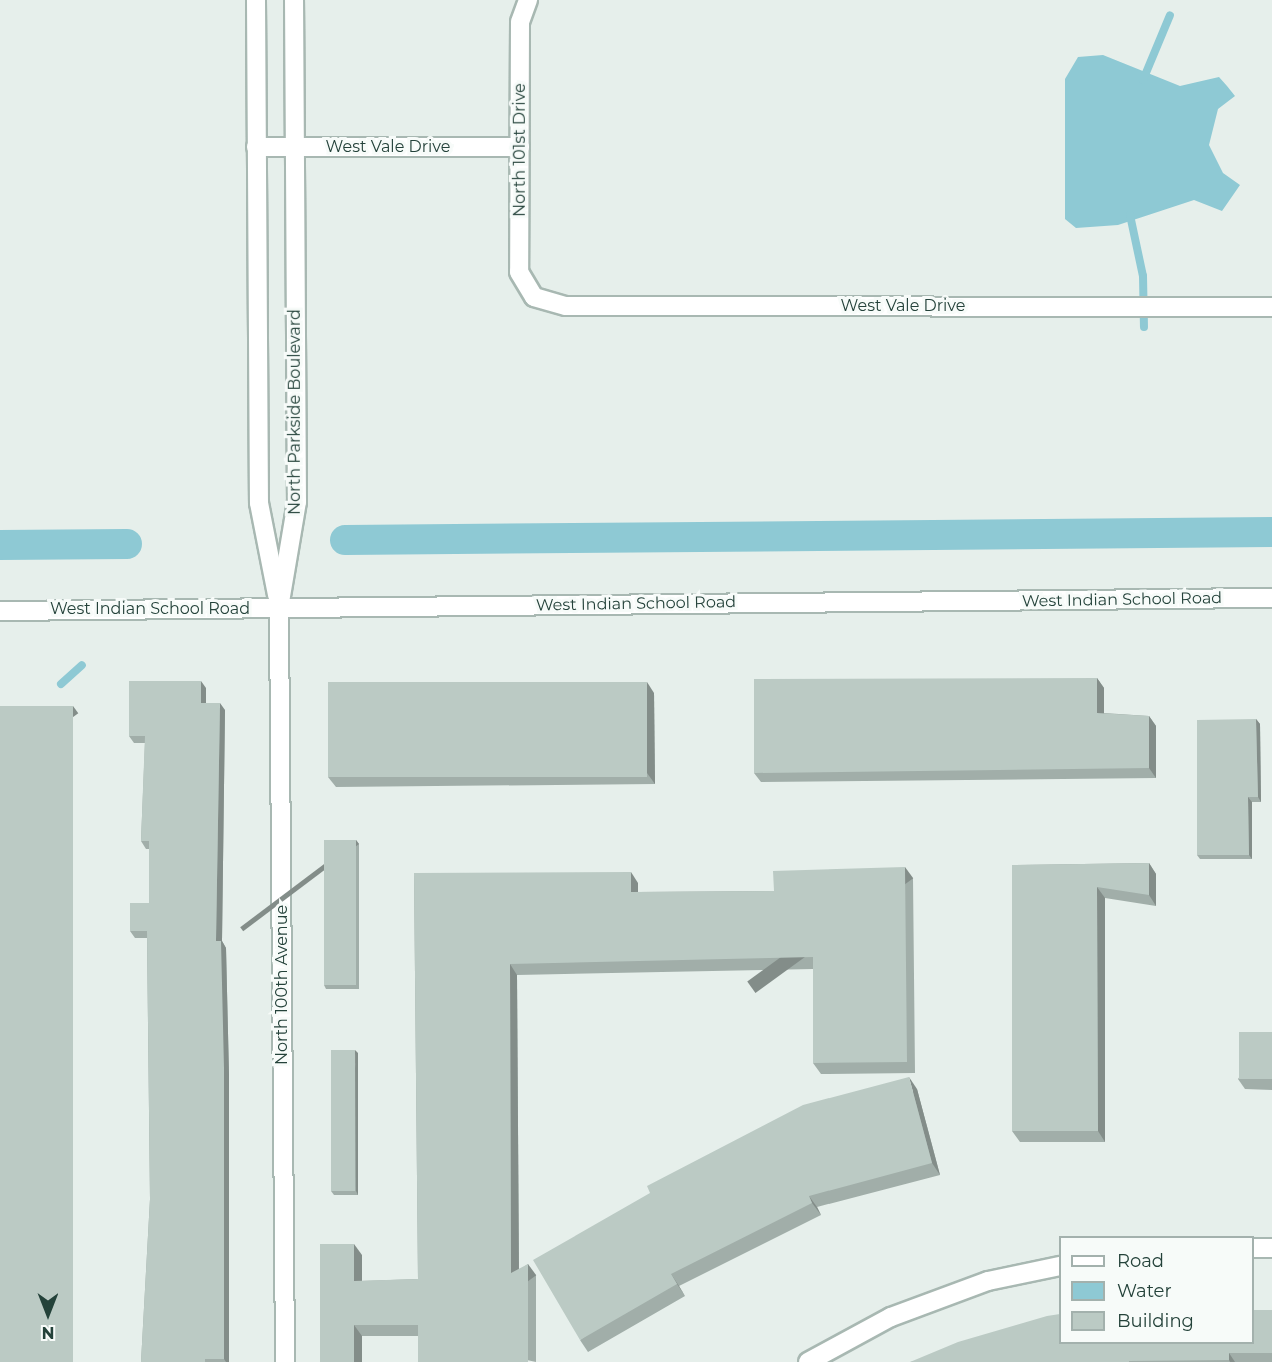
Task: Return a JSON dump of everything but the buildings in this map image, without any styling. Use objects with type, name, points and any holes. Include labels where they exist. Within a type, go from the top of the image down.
[{"type":"street","name":"North Parkside Boulevard","points":[[256,0],[259,503],[279,608]]},
{"type":"street","name":"North Parkside Boulevard","points":[[279,608],[297,502],[294,0]]},
{"type":"street","name":"North 101st Drive","points":[[528,0],[520,22],[519,272],[534,297]]},
{"type":"street","name":"West Vale Drive","points":[[256,147],[520,147]]},
{"type":"street","name":"West Vale Drive","points":[[534,297],[566,306],[1272,307]]},
{"type":"street","name":"West Indian School Road","points":[[0,611],[1272,598]]},
{"type":"street","name":"North 100th Avenue","points":[[279,608],[285,1362]]},
{"type":"street","points":[[1254,1248],[1272,1248]]},
{"type":"street","points":[[808,1362],[891,1317],[988,1281],[1059,1266]]},
{"type":"water","points":[[1103,55],[1180,86],[1219,77],[1235,96],[1218,109],[1209,145],[1223,173],[1240,185],[1222,211],[1194,200],[1118,225],[1076,228],[1065,219],[1065,79],[1078,57]]},
{"type":"waterway","points":[[1143,80],[1170,15]]},
{"type":"waterway","points":[[1130,215],[1143,276],[1144,327]]},
{"type":"waterway","points":[[345,540],[1272,532]]},
{"type":"waterway","points":[[0,545],[127,544]]},
{"type":"waterway","points":[[61,684],[82,665]]}]
